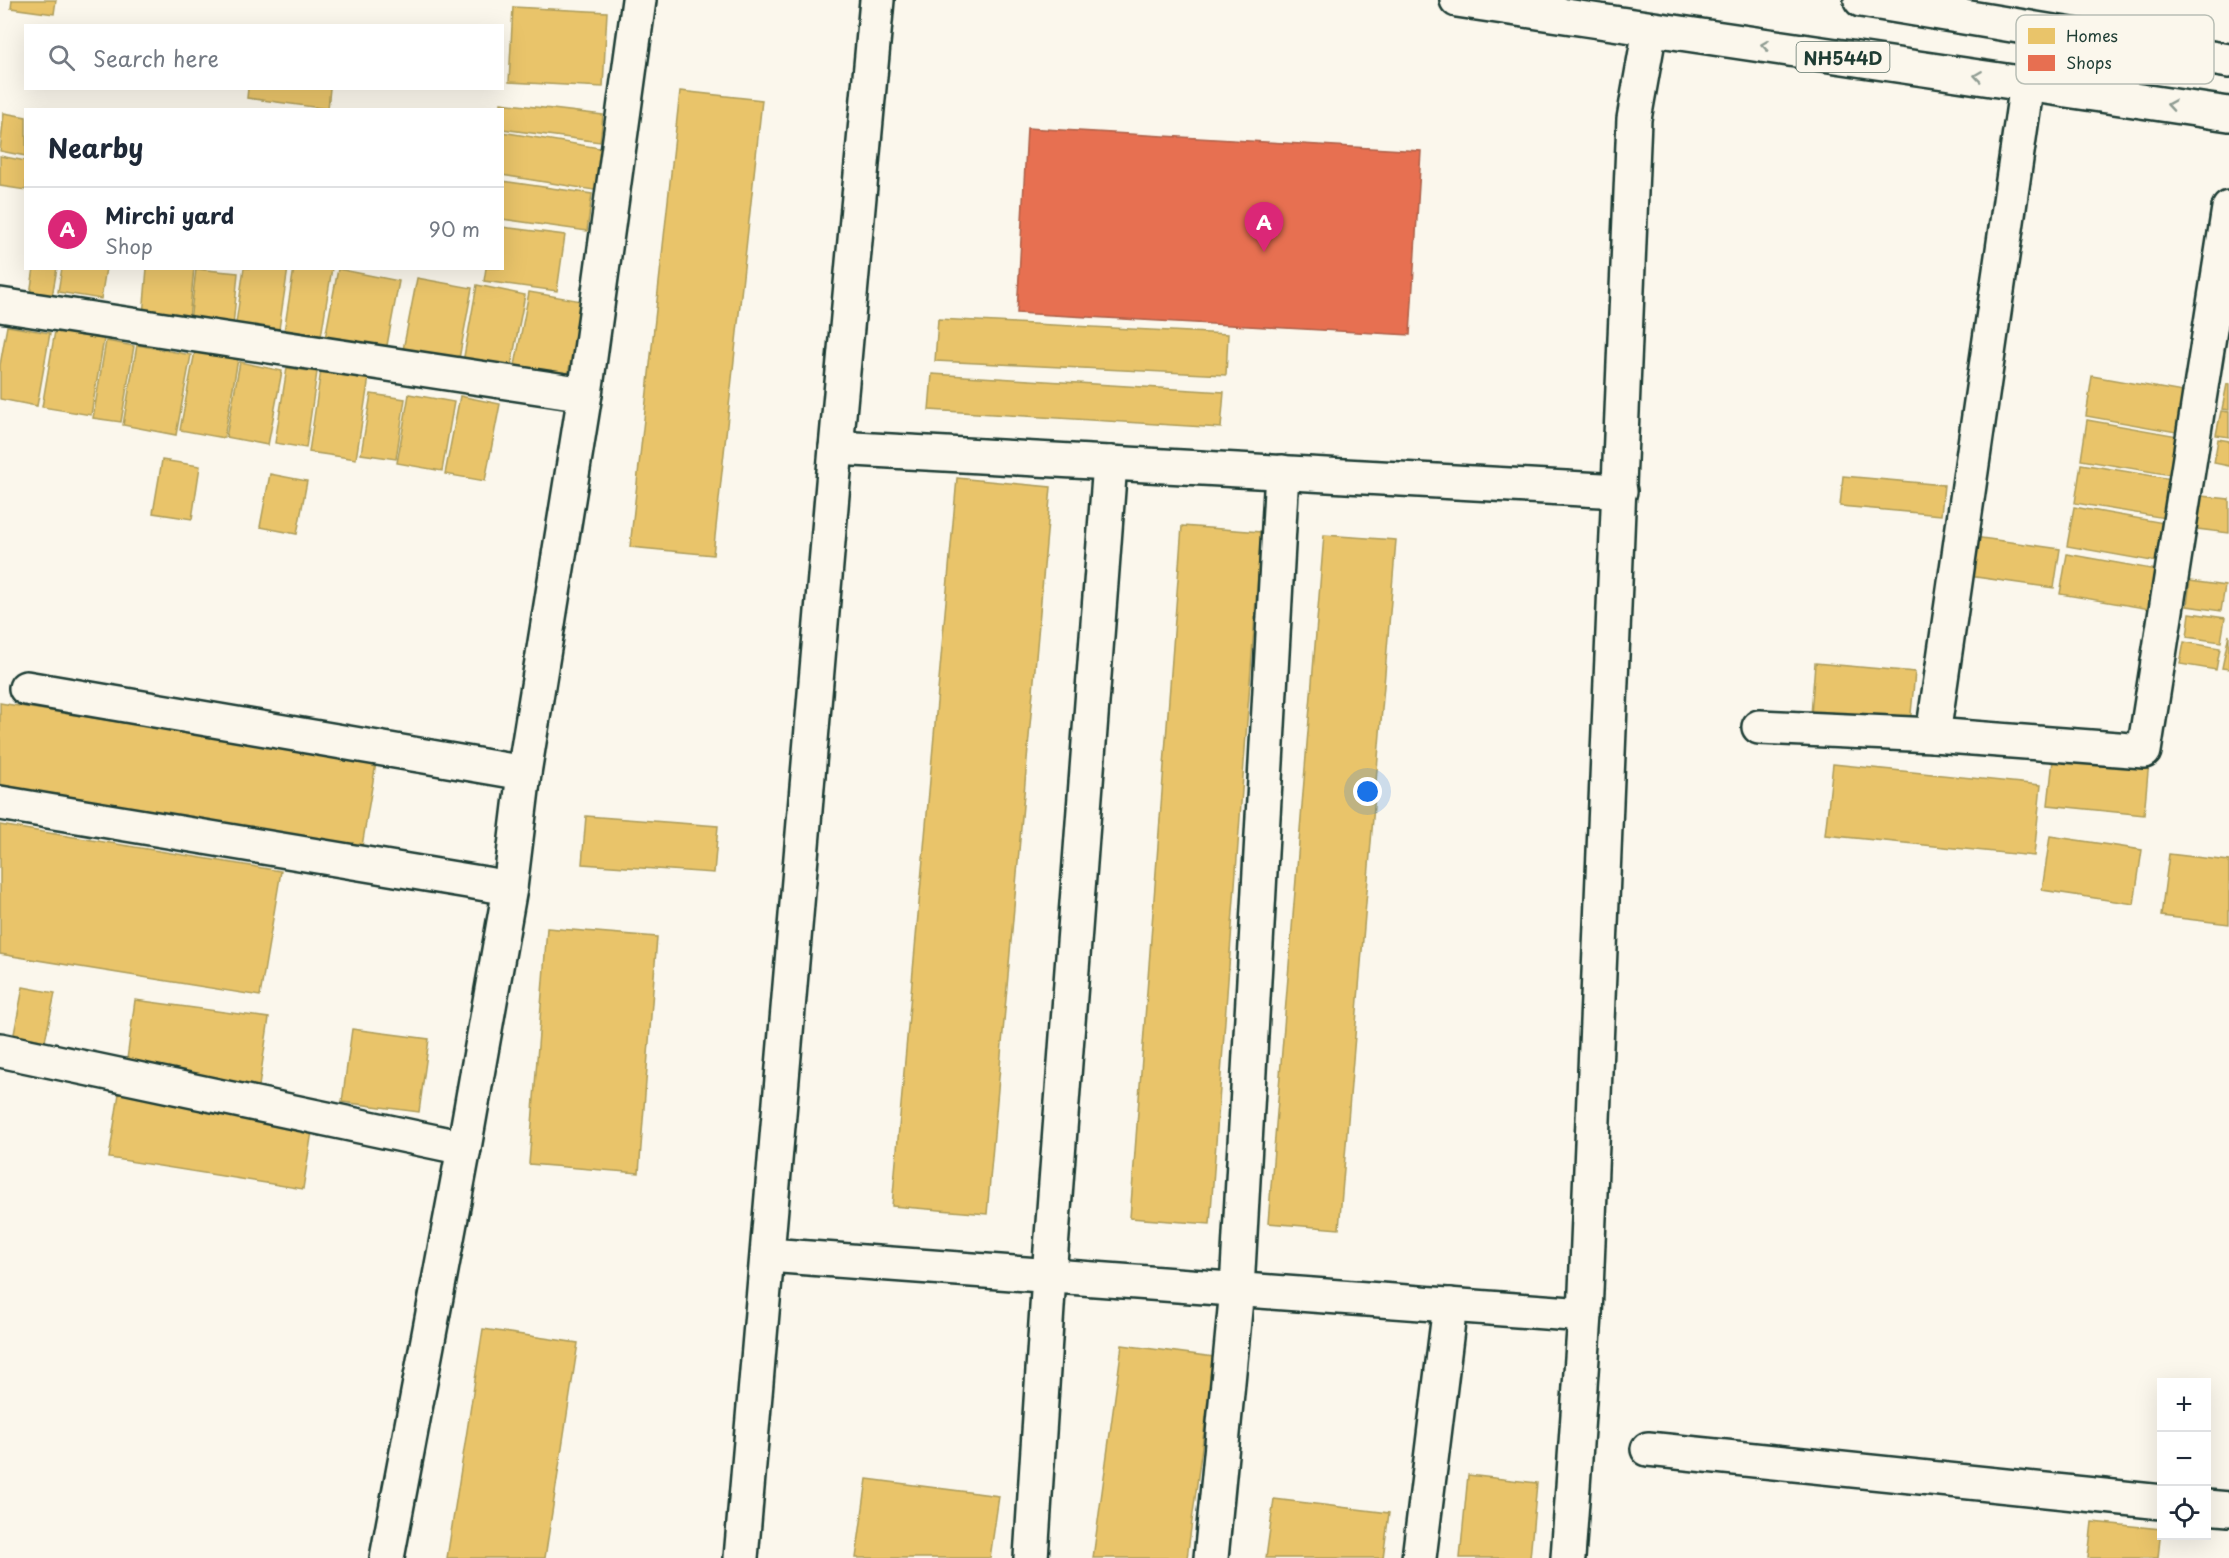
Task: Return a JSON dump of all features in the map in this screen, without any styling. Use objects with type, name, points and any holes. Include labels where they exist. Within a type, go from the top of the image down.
[{"type":"main road","points":[[387,1558],[510,888],[525,773],[585,394],[639,0]]},
{"type":"main road","points":[[741,1558],[836,448],[877,0]]},
{"type":"main road","name":"NH544D","points":[[1457,0],[2016,82]]},
{"type":"main road","points":[[1861,0],[2016,26]]},
{"type":"main road","points":[[1568,1558],[1585,1315],[1634,119],[1650,29]]},
{"type":"main road","points":[[2214,59],[2229,61]]},
{"type":"main road","points":[[1933,735],[2026,84]]},
{"type":"main road","name":"NH544D","points":[[2033,84],[2229,114]]},
{"type":"main road","points":[[1759,727],[1933,735],[2144,752],[2229,208]]},
{"type":"main road","points":[[0,305],[585,394]]},
{"type":"main road","points":[[836,448],[1620,491]]},
{"type":"main road","points":[[1031,1558],[1049,1276],[1110,463]]},
{"type":"main road","points":[[1211,1558],[1237,1289],[1282,472]]},
{"type":"main road","points":[[26,688],[525,773]]},
{"type":"main road","points":[[0,803],[510,888]]},
{"type":"main road","points":[[0,1050],[464,1148]]},
{"type":"main road","points":[[768,1255],[1585,1315]]},
{"type":"main road","points":[[1419,1558],[1450,1305]]},
{"type":"main road","points":[[1648,1449],[2157,1501]]},
{"type":"main road","points":[[2211,1507],[2229,1509]]},
{"type":"building: Homes","points":[[12,0],[56,0],[54,14],[11,8]]},
{"type":"building: Homes","points":[[513,7],[607,12],[603,87],[509,82]]},
{"type":"building: Homes","points":[[248,90],[330,90],[328,108],[247,98]]},
{"type":"building: Homes","points":[[680,91],[762,100],[713,555],[630,547]]},
{"type":"building: Homes","points":[[501,103],[603,115],[600,142],[504,129],[504,108],[501,108]]},
{"type":"building: Homes","points":[[4,113],[24,117],[24,156],[0,151]]},
{"type":"building: Homes","points":[[504,132],[606,149],[600,191],[504,175]]},
{"type":"building: Homes","points":[[0,156],[24,161],[24,190],[0,186]]},
{"type":"building: Homes","points":[[504,181],[592,194],[587,231],[504,219]]},
{"type":"building: Homes","points":[[504,227],[565,235],[557,291],[484,281],[486,270],[504,270]]},
{"type":"building: Homes","points":[[34,270],[57,270],[52,297],[30,294]]},
{"type":"building: Homes","points":[[62,270],[106,270],[101,299],[58,292]]},
{"type":"building: Homes","points":[[147,270],[194,270],[189,319],[143,316]]},
{"type":"building: Homes","points":[[196,270],[238,273],[233,327],[190,322]]},
{"type":"building: Homes","points":[[244,270],[288,270],[278,336],[235,330]]},
{"type":"building: Homes","points":[[294,270],[332,270],[320,343],[283,338]]},
{"type":"building: Homes","points":[[338,270],[399,281],[385,356],[324,344]]},
{"type":"building: Homes","points":[[417,278],[472,288],[459,359],[403,350]]},
{"type":"building: Homes","points":[[477,285],[525,295],[510,371],[463,362]]},
{"type":"building: Homes","points":[[529,292],[582,301],[566,385],[513,376]]},
{"type":"building: Homes","points":[[938,319],[1228,334],[1226,375],[935,361]]},
{"type":"building: Homes","points":[[7,326],[50,333],[37,406],[0,399],[0,365]]},
{"type":"building: Homes","points":[[55,331],[104,339],[91,415],[42,407]]},
{"type":"building: Homes","points":[[106,341],[134,346],[121,422],[93,418]]},
{"type":"building: Homes","points":[[137,345],[191,355],[176,435],[123,425]]},
{"type":"building: Homes","points":[[195,351],[238,359],[224,438],[180,430]]},
{"type":"building: Homes","points":[[240,362],[282,371],[268,445],[226,437]]},
{"type":"building: Homes","points":[[287,368],[317,372],[306,448],[275,443]]},
{"type":"building: Homes","points":[[321,370],[369,377],[356,459],[309,452]]},
{"type":"building: Homes","points":[[932,374],[1224,392],[1221,428],[929,410]]},
{"type":"building: Homes","points":[[2092,376],[2183,392],[2176,432],[2086,416]]},
{"type":"building: Homes","points":[[2227,384],[2229,384],[2229,410],[2222,409]]},
{"type":"building: Homes","points":[[371,394],[405,399],[396,459],[361,454]]},
{"type":"building: Homes","points":[[409,394],[454,402],[442,471],[397,463]]},
{"type":"building: Homes","points":[[460,396],[500,404],[485,481],[445,474]]},
{"type":"building: Homes","points":[[2221,411],[2229,412],[2229,437],[2216,435]]},
{"type":"building: Homes","points":[[2087,420],[2178,436],[2171,475],[2081,460]]},
{"type":"building: Homes","points":[[2218,439],[2229,441],[2229,466],[2214,463]]},
{"type":"building: Homes","points":[[162,460],[200,466],[192,519],[153,513]]},
{"type":"building: Homes","points":[[2081,464],[2172,479],[2165,518],[2075,503]]},
{"type":"building: Homes","points":[[270,474],[307,481],[297,534],[260,527]]},
{"type":"building: Homes","points":[[1843,476],[1944,485],[1941,515],[1840,506]]},
{"type":"building: Homes","points":[[957,478],[1051,487],[987,1214],[892,1206]]},
{"type":"building: Homes","points":[[2201,496],[2229,499],[2229,533],[2197,529]]},
{"type":"building: Homes","points":[[2074,507],[2164,523],[2157,562],[2067,546]]},
{"type":"building: Homes","points":[[1182,526],[1261,532],[1210,1224],[1130,1218]]},
{"type":"building: Homes","points":[[1324,535],[1396,540],[1339,1229],[1268,1223]]},
{"type":"building: Homes","points":[[1974,537],[2060,549],[2054,588],[1969,576]]},
{"type":"building: Homes","points":[[2067,554],[2157,570],[2150,609],[2060,594]]},
{"type":"building: Homes","points":[[2190,581],[2225,586],[2221,611],[2187,606]]},
{"type":"building: Homes","points":[[2190,613],[2225,618],[2221,642],[2187,637]]},
{"type":"building: Homes","points":[[2229,634],[2229,669],[2222,668]]},
{"type":"building: Homes","points":[[2184,642],[2220,648],[2216,670],[2180,664]]},
{"type":"building: Homes","points":[[1815,663],[1915,672],[1910,724],[1811,715]]},
{"type":"building: Homes","points":[[0,703],[376,763],[362,846],[0,789]]},
{"type":"building: Homes","points":[[2054,751],[2149,761],[2144,815],[2048,805]]},
{"type":"building: Homes","points":[[1833,764],[2041,785],[2034,856],[1825,835]]},
{"type":"building: Homes","points":[[586,816],[718,826],[714,873],[582,864]]},
{"type":"building: Homes","points":[[0,825],[281,871],[260,996],[0,954]]},
{"type":"building: Homes","points":[[2050,836],[2142,850],[2134,904],[2042,890]]},
{"type":"building: Homes","points":[[2169,854],[2229,861],[2229,924],[2161,916]]},
{"type":"building: Homes","points":[[547,928],[657,937],[639,1173],[529,1164]]},
{"type":"building: Homes","points":[[23,987],[55,993],[45,1041],[14,1034]]},
{"type":"building: Homes","points":[[135,1000],[269,1018],[258,1093],[125,1074]]},
{"type":"building: Homes","points":[[352,1029],[429,1039],[419,1112],[342,1102]]},
{"type":"building: Homes","points":[[120,1087],[314,1118],[303,1189],[109,1158]]},
{"type":"building: Homes","points":[[483,1329],[578,1343],[545,1558],[447,1558]]},
{"type":"building: Homes","points":[[1122,1345],[1214,1357],[1187,1558],[1093,1558]]},
{"type":"building: Homes","points":[[1468,1475],[1537,1483],[1530,1558],[1460,1558]]},
{"type":"building: Homes","points":[[867,1479],[999,1496],[990,1558],[856,1558]]},
{"type":"building: Homes","points":[[1274,1499],[1389,1513],[1383,1558],[1266,1558]]},
{"type":"building: Homes","points":[[2092,1522],[2157,1529],[2157,1540],[2160,1540],[2158,1558],[2088,1558]]},
{"type":"building: Shops","points":[[1027,128],[1421,151],[1410,335],[1017,313]]},
{"type":"place","name":"Mirchi yard","points":[[1264,252]]}]
